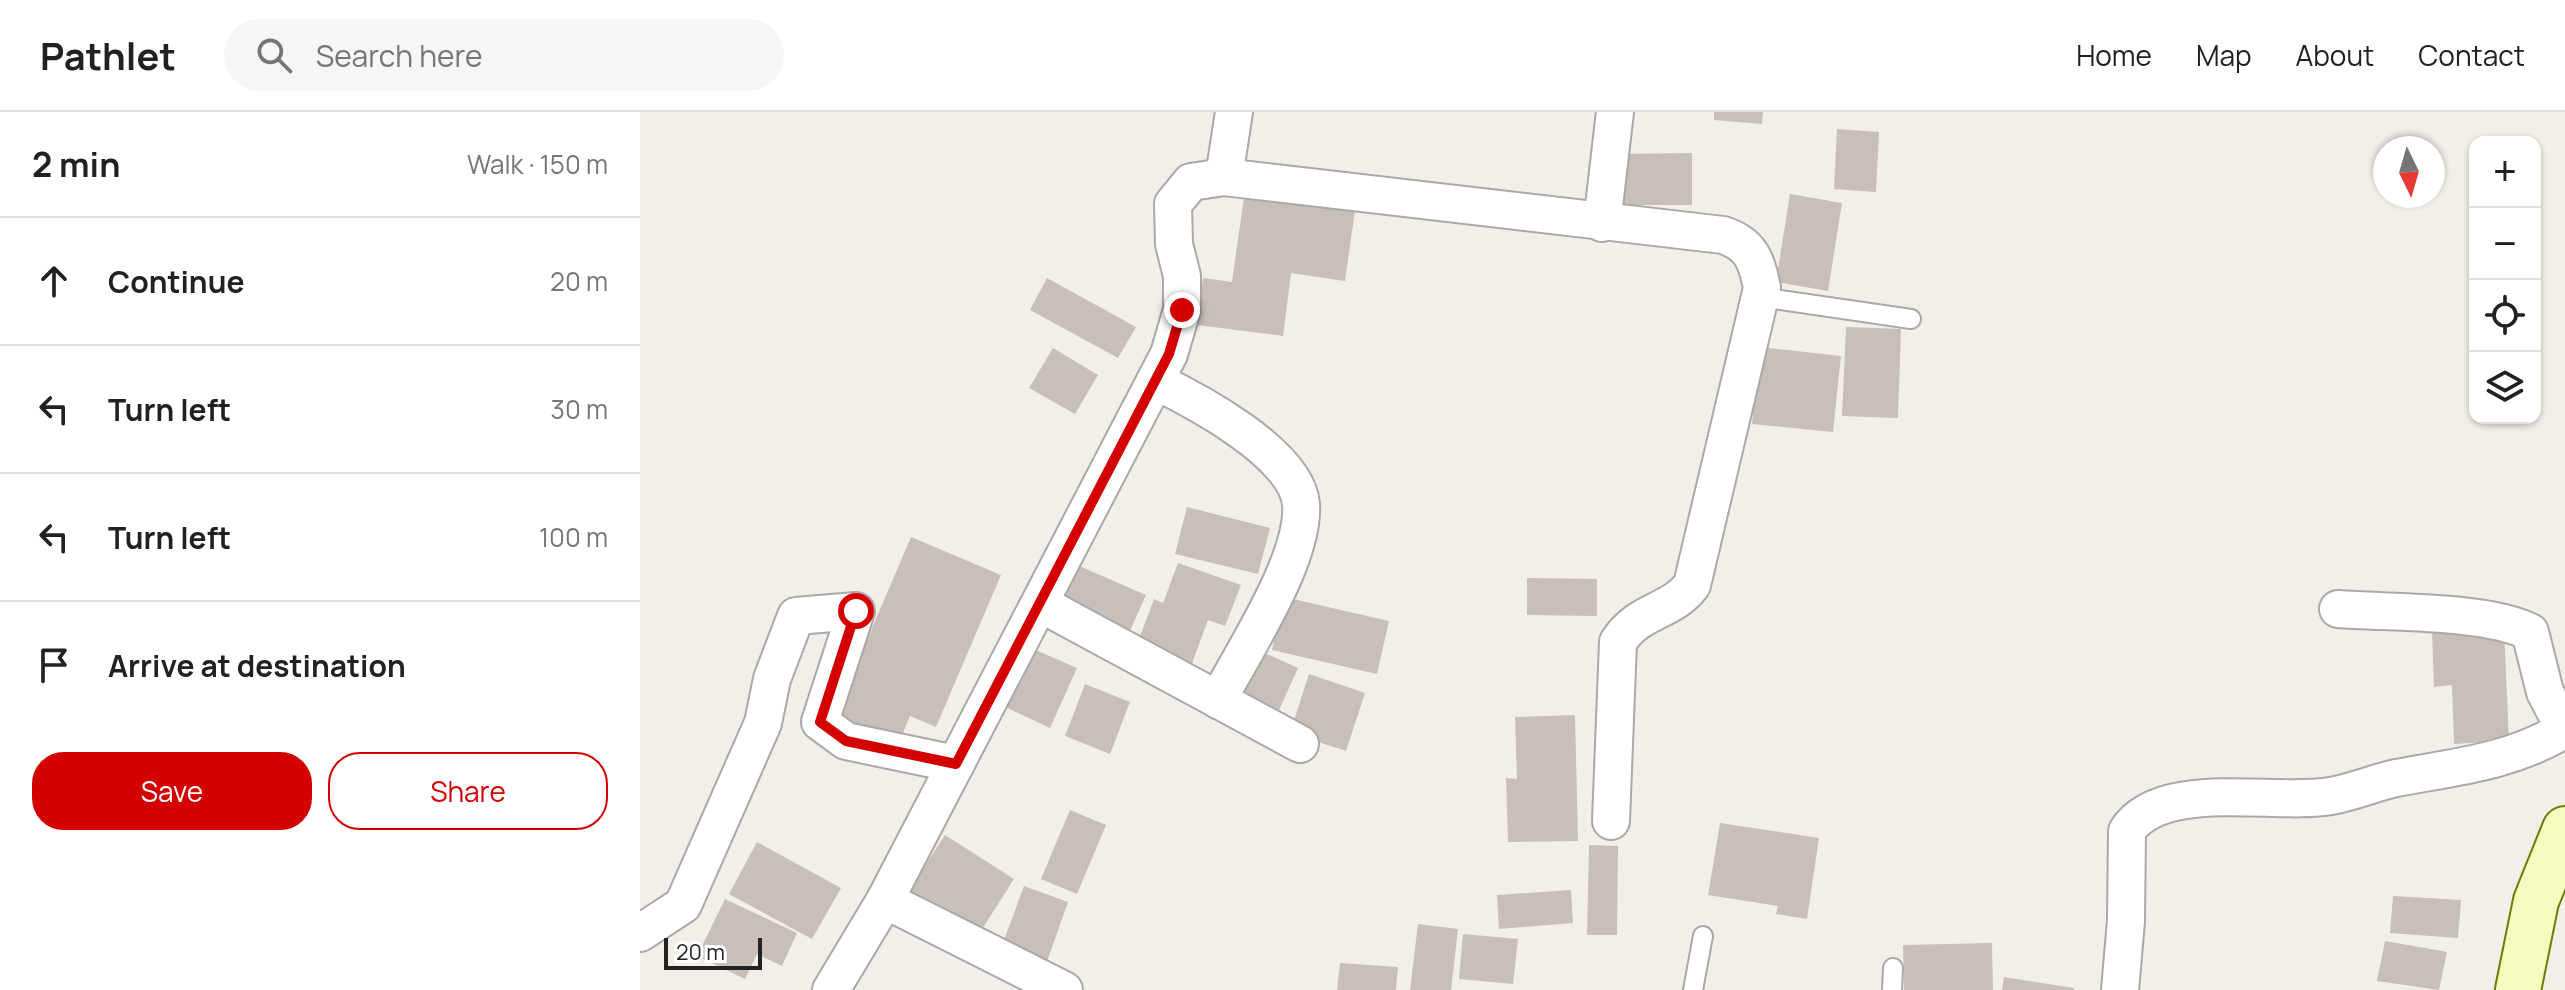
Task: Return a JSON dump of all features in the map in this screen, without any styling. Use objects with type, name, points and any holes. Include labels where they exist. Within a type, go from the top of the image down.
[{"type":"street","points":[[1224,177],[1234,112]]},
{"type":"street","points":[[1602,223],[1615,112]]},
{"type":"street","points":[[831,990],[885,900],[1169,354],[1182,310],[1182,276],[1174,244],[1173,204],[1191,182],[1224,177],[1723,235],[1741,241],[1757,260],[1760,297],[1692,585],[1683,598],[1643,616],[1628,627],[1618,642],[1611,821]]},
{"type":"street","points":[[1155,381],[1199,402],[1241,428],[1278,464],[1301,502],[1300,527],[1289,565],[1218,700]]},
{"type":"street","points":[[1041,604],[1300,744]]},
{"type":"street","points":[[2120,990],[2126,921],[2127,831],[2134,819],[2146,811],[2175,801],[2213,797],[2274,800],[2330,796],[2391,779],[2487,763],[2536,747],[2565,730],[2545,692],[2530,632],[2516,625],[2481,618],[2338,609]]},
{"type":"street","points":[[640,933],[683,905],[763,723],[772,679],[796,616],[856,611],[820,722],[846,741],[956,764]]},
{"type":"street","points":[[2518,990],[2536,901],[2565,829]]},
{"type":"street","points":[[885,900],[1064,990]]},
{"type":"lane","points":[[1760,297],[1911,319]]},
{"type":"lane","points":[[1693,990],[1703,936]]},
{"type":"lane","points":[[1892,990],[1893,968]]},
{"type":"building","points":[[1714,112],[1763,112],[1762,124],[1714,120]]},
{"type":"building","points":[[1837,129],[1879,132],[1876,192],[1834,189]]},
{"type":"building","points":[[1692,153],[1692,205],[1621,205],[1620,154]]},
{"type":"building","points":[[1790,194],[1842,203],[1828,291],[1776,282]]},
{"type":"building","points":[[1244,197],[1355,210],[1345,281],[1291,273],[1283,336],[1197,325],[1203,278],[1232,282]]},
{"type":"building","points":[[1047,278],[1136,327],[1118,358],[1030,310]]},
{"type":"building","points":[[1846,327],[1901,329],[1898,418],[1842,416]]},
{"type":"building","points":[[1759,347],[1841,356],[1833,432],[1752,424]]},
{"type":"building","points":[[1053,348],[1098,375],[1075,414],[1029,388]]},
{"type":"building","points":[[1187,507],[1270,528],[1258,574],[1175,554]]},
{"type":"building","points":[[911,537],[1001,575],[936,727],[910,716],[896,749],[832,722]]},
{"type":"building","points":[[1178,563],[1241,585],[1225,626],[1208,620],[1190,669],[1135,650],[1154,599],[1163,603]]},
{"type":"building","points":[[1077,565],[1146,595],[1128,635],[1060,605]]},
{"type":"building","points":[[1527,578],[1597,579],[1597,616],[1527,615]]},
{"type":"building","points":[[1284,597],[1389,621],[1377,674],[1272,650]]},
{"type":"building","points":[[2504,628],[2509,741],[2454,744],[2452,685],[2434,687],[2432,631]]},
{"type":"building","points":[[1029,647],[1077,668],[1050,728],[1003,706]]},
{"type":"building","points":[[1252,647],[1298,668],[1275,719],[1228,698]]},
{"type":"building","points":[[1309,674],[1365,693],[1346,751],[1290,733]]},
{"type":"building","points":[[1085,684],[1130,702],[1110,754],[1065,736]]},
{"type":"building","points":[[1575,715],[1578,841],[1508,842],[1506,778],[1517,779],[1515,717]]},
{"type":"building","points":[[1070,810],[1106,825],[1077,894],[1041,879]]},
{"type":"building","points":[[1720,823],[1819,838],[1807,919],[1776,914],[1778,906],[1708,895]]},
{"type":"building","points":[[945,835],[1014,879],[977,937],[907,893]]},
{"type":"building","points":[[757,842],[841,888],[812,939],[729,894]]},
{"type":"building","points":[[1589,845],[1618,846],[1617,935],[1587,935]]},
{"type":"building","points":[[1024,886],[1068,902],[1045,967],[1000,951]]},
{"type":"building","points":[[1571,890],[1573,923],[1499,929],[1497,895]]},
{"type":"building","points":[[2393,896],[2461,900],[2458,938],[2390,933]]},
{"type":"building","points":[[725,899],[797,933],[782,966],[757,954],[745,979],[697,956]]},
{"type":"building","points":[[1418,924],[1458,929],[1451,990],[1410,990]]},
{"type":"building","points":[[1463,934],[1518,939],[1513,984],[1459,979]]},
{"type":"building","points":[[2385,941],[2447,952],[2439,990],[2377,981]]},
{"type":"building","points":[[1992,943],[1993,990],[1904,990],[1903,945]]},
{"type":"building","points":[[1340,963],[1398,967],[1396,990],[1337,990]]},
{"type":"building","points":[[2004,977],[2074,988],[2074,990],[2002,990]]},
{"type":"route","points":[[856,611],[820,722],[846,741],[956,764],[1041,604],[1132,420],[1169,354],[1182,310]]}]
